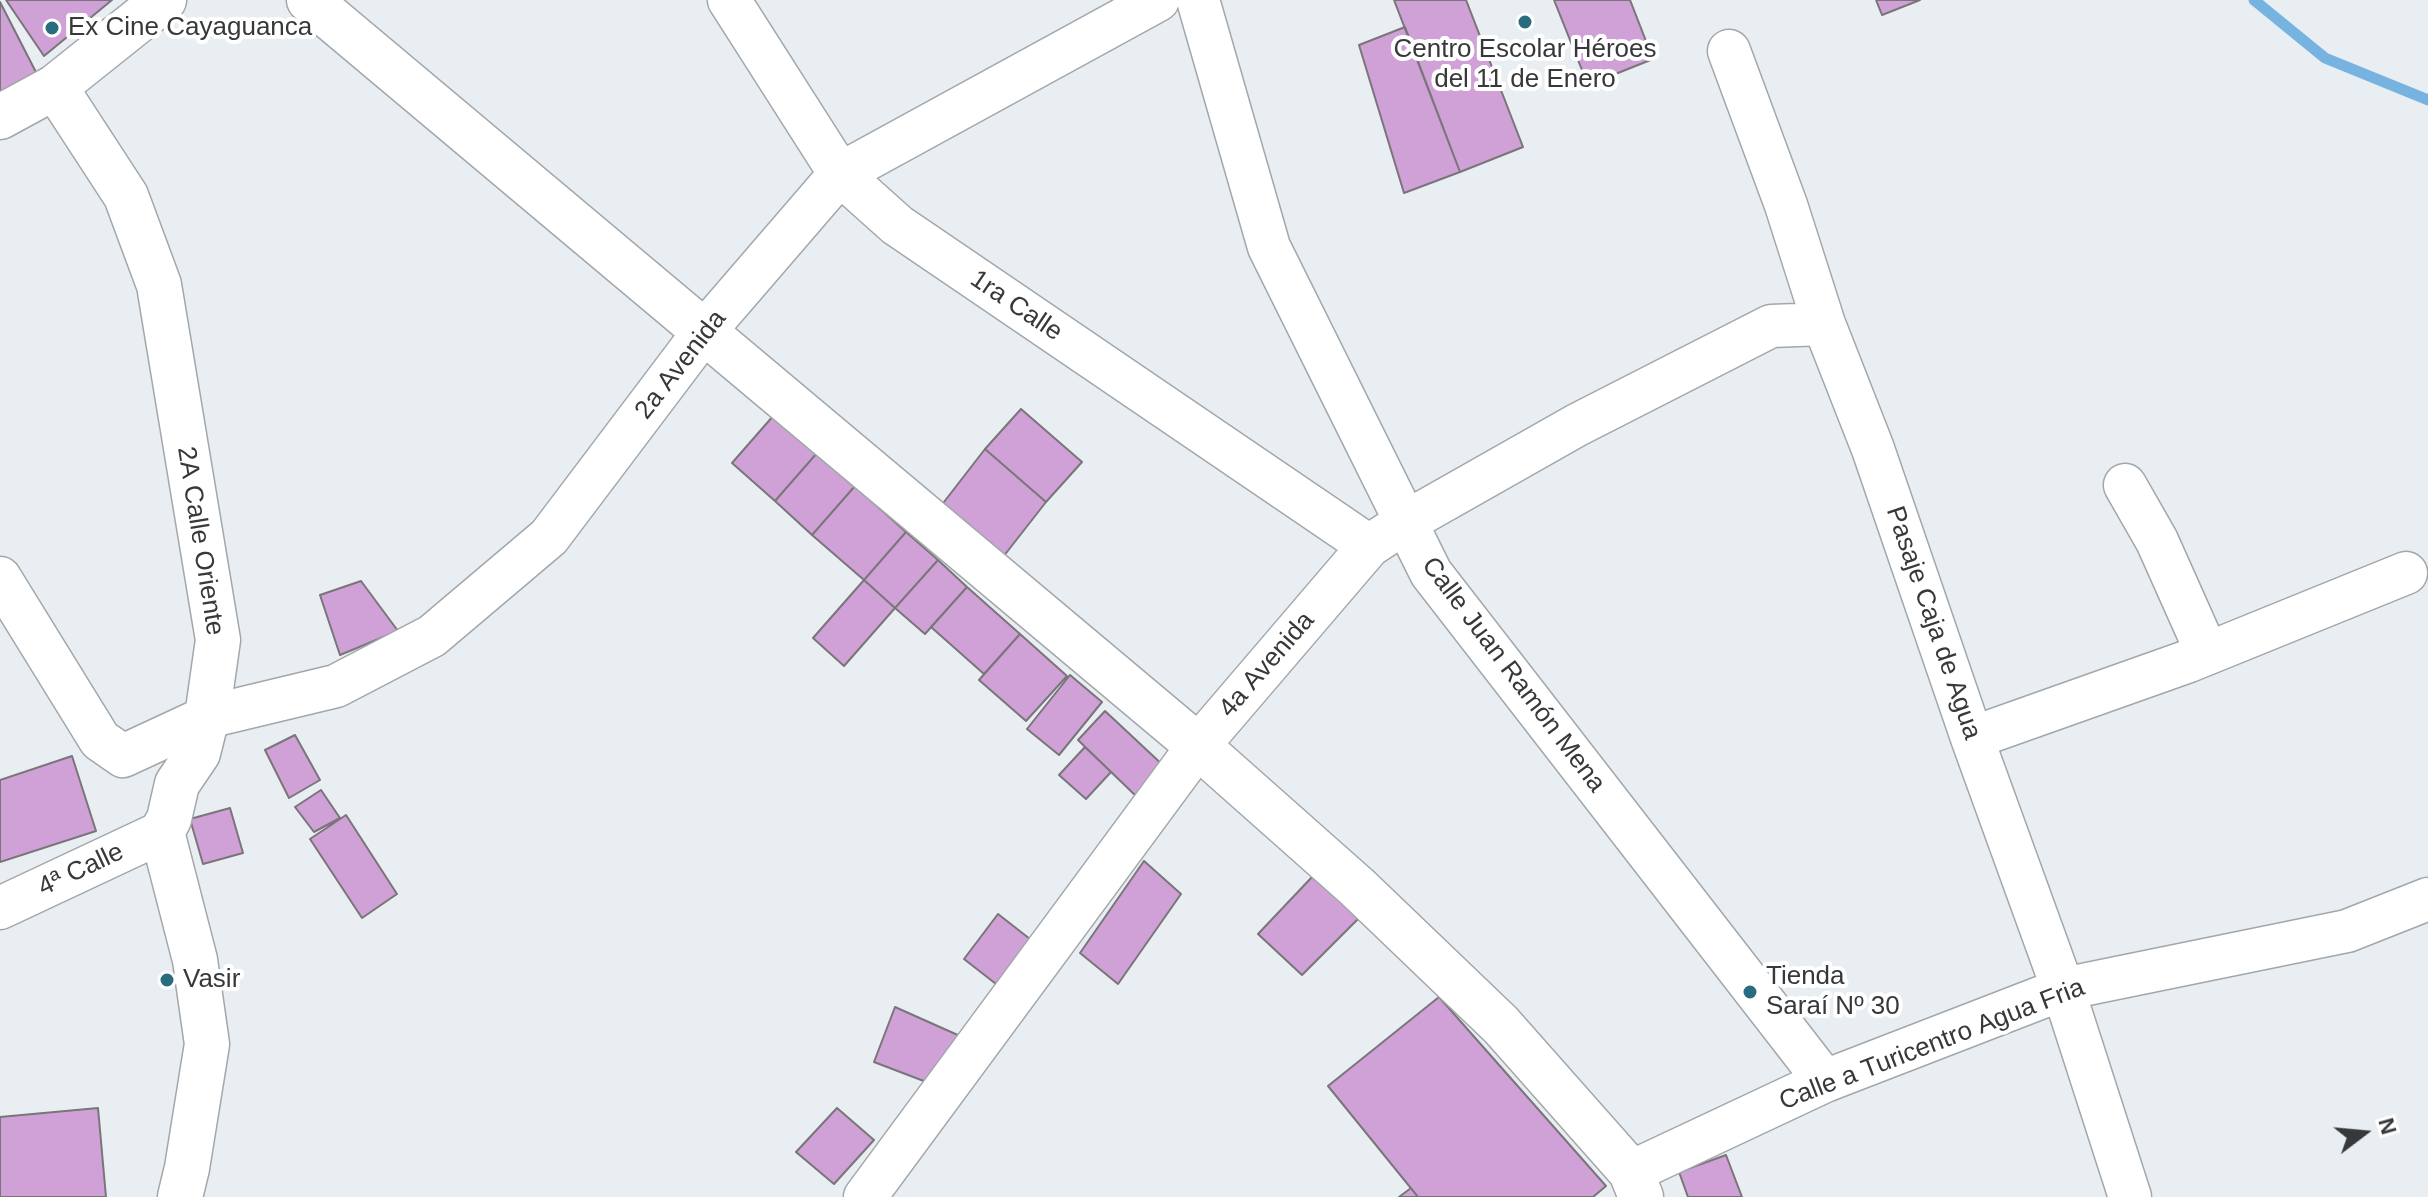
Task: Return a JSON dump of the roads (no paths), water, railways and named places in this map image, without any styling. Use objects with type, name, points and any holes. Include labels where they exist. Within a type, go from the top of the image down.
[{"type":"main road","points":[[0,117],[55,87],[164,0]]},
{"type":"main road","points":[[309,0],[1198,746],[1357,887],[1501,1025],[1636,1184]]},
{"type":"main road","name":"2A Calle Oriente","points":[[55,87],[126,196],[159,285],[218,640],[207,717],[198,753],[177,784],[169,819],[162,832]]},
{"type":"main road","points":[[162,832],[195,960],[207,1044],[180,1197]]},
{"type":"street","name":"1ra Calle","points":[[729,0],[840,174],[897,225],[1369,546]]},
{"type":"street","name":"2a Avenida","points":[[16,633],[100,740],[123,756],[207,717],[336,686],[432,636],[549,537],[703,333],[840,174],[1158,0]]},
{"type":"street","name":"Calle Juan Ramón Mena","points":[[1198,0],[1269,247],[1431,573],[1825,1081]]},
{"type":"street","name":"Pasaje Caja de Agua","points":[[1729,51],[2063,989],[2130,1197]]},
{"type":"street","name":"4a Avenida","points":[[865,1197],[1198,746],[1369,546],[1577,425],[1771,326],[1824,324]]},
{"type":"street","points":[[2125,485],[2157,541],[2207,653]]},
{"type":"street","points":[[1972,738],[2207,653],[2406,573]]},
{"type":"street","points":[[0,578],[16,633]]},
{"type":"street","name":"4ª Calle","points":[[0,908],[162,832]]},
{"type":"street","name":"Calle a Turicentro Agua Fria","points":[[1636,1184],[1825,1081],[2063,989],[2347,931],[2428,899]]},
{"type":"street","points":[[2347,931],[2428,914]]},
{"type":"waterway","points":[[2254,0],[2325,58],[2428,100]]},
{"type":"place","name":"Centro Escolar Héroes del 11 de Enero","points":[[1525,22]]},
{"type":"place","name":"Ex Cine Cayaguanca","points":[[52,28]]},
{"type":"place","name":"Vasir","points":[[167,980]]},
{"type":"place","name":"Tienda Saraí Nº 30","points":[[1750,992]]}]
